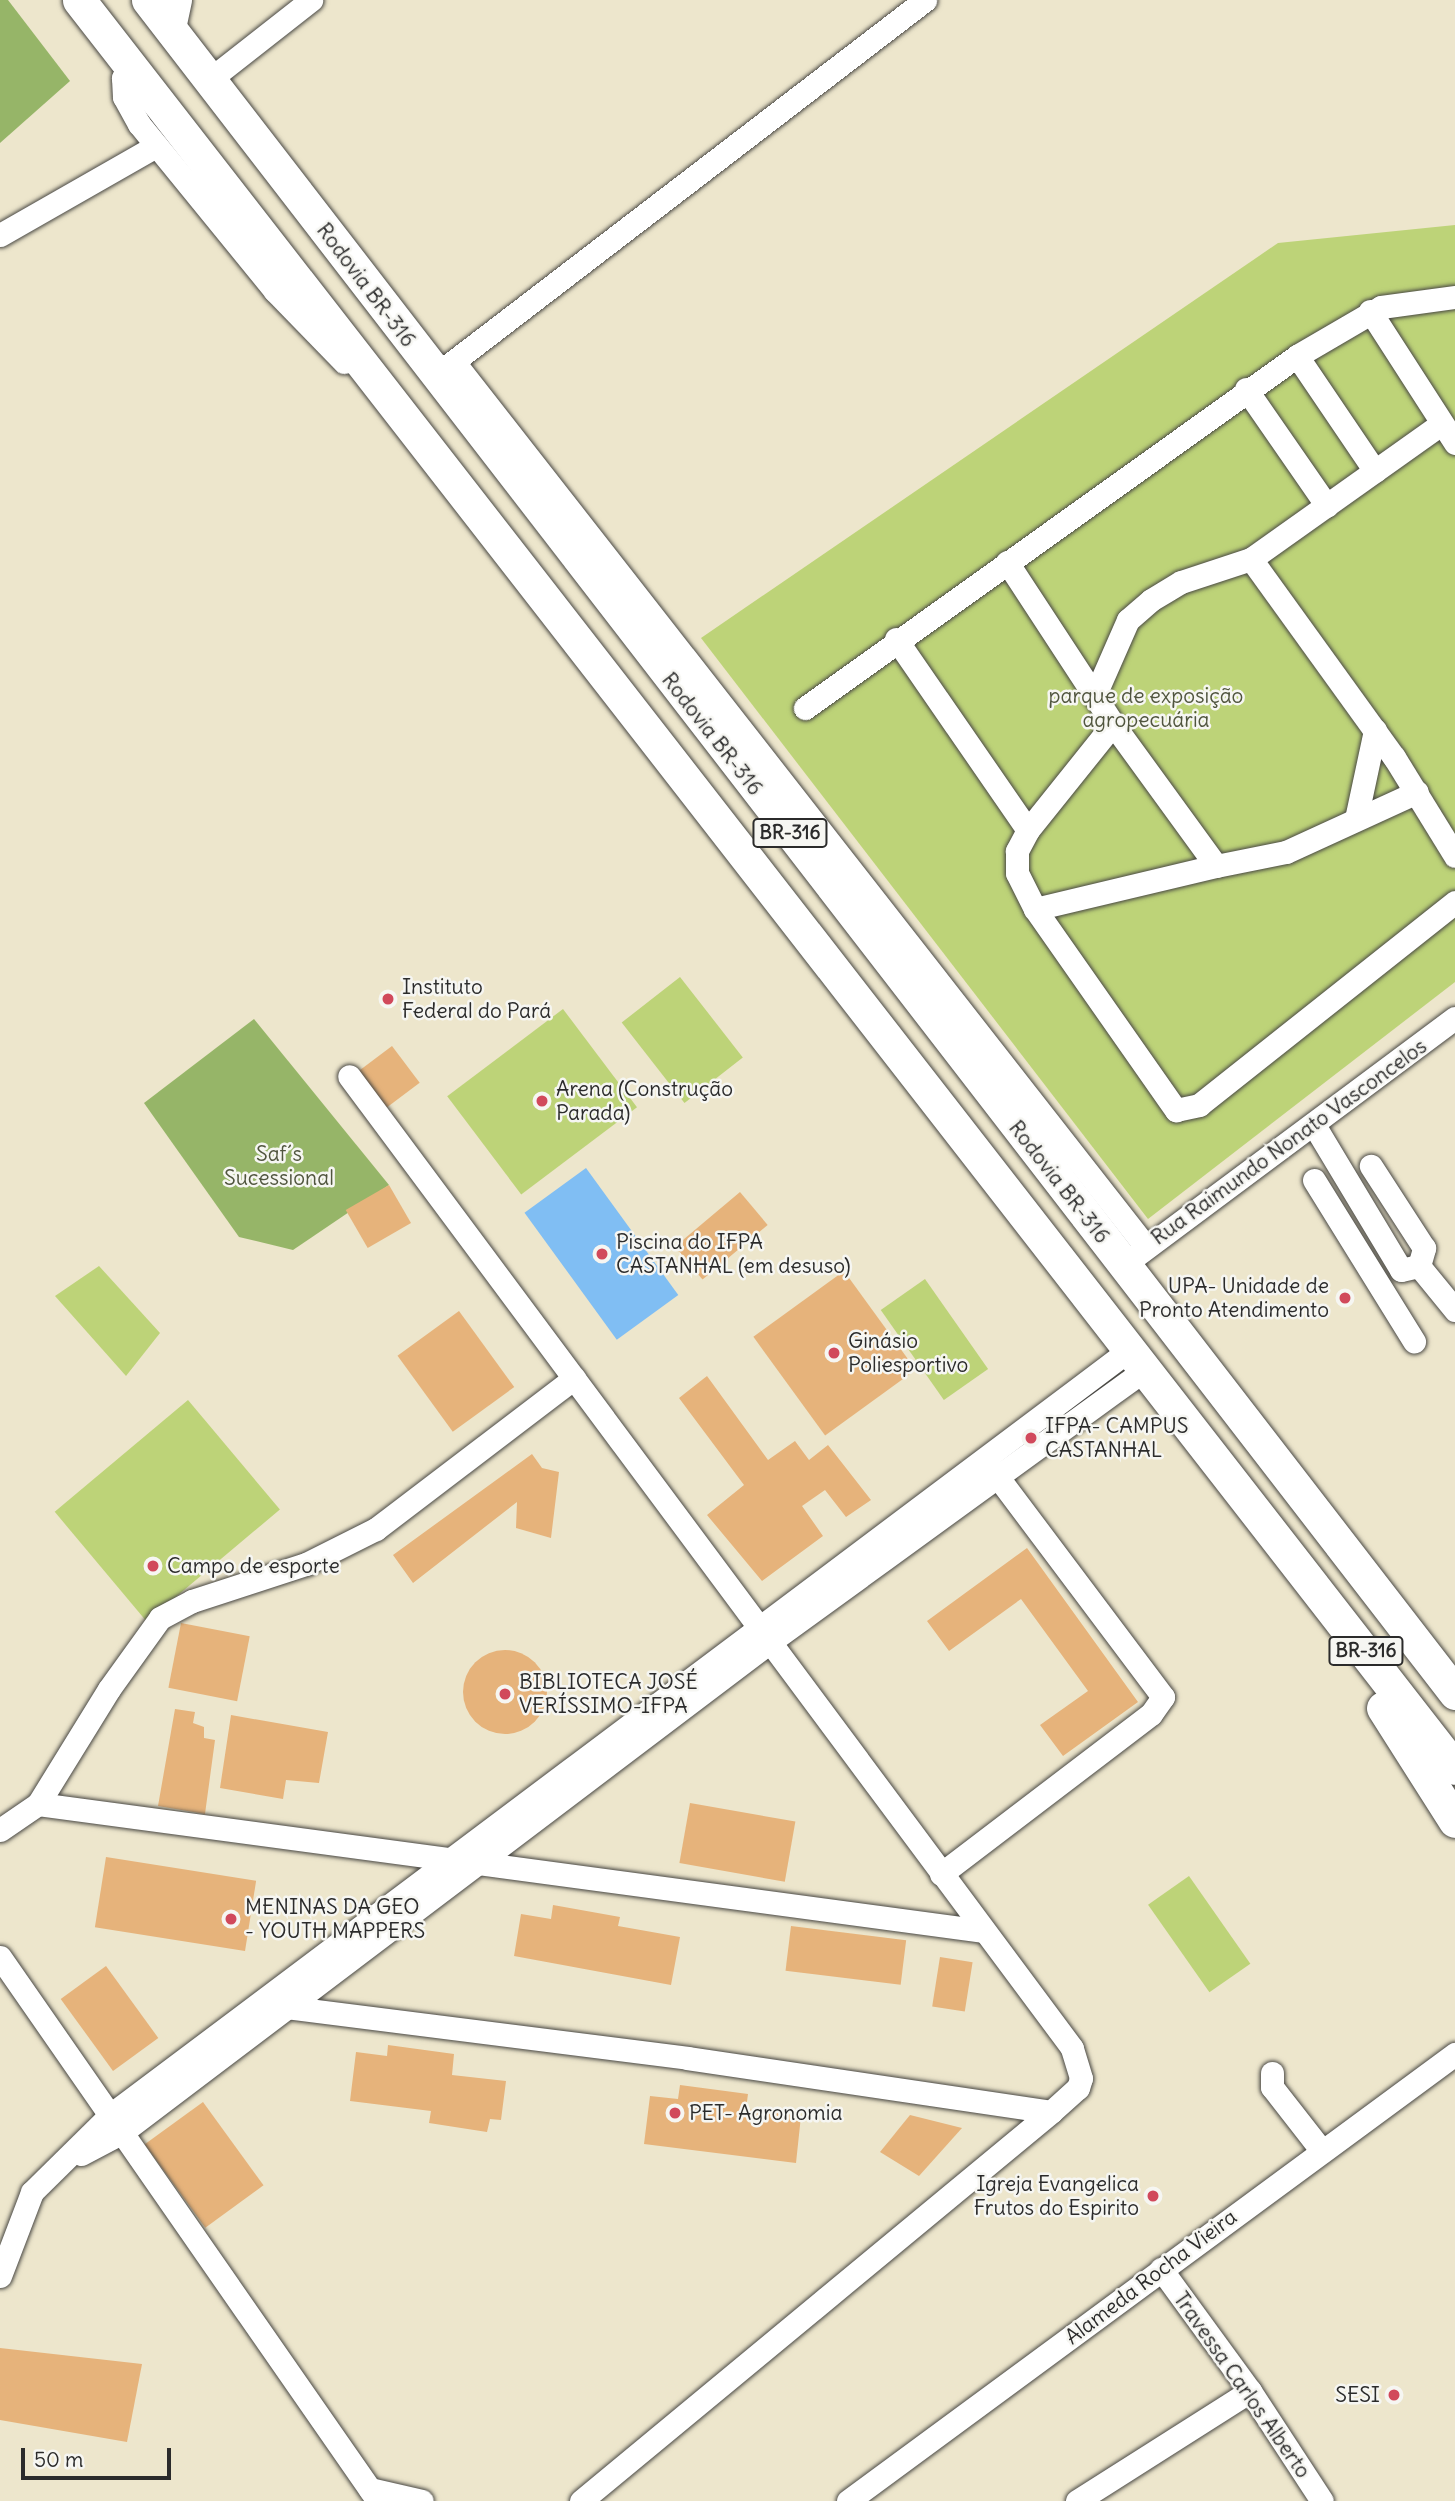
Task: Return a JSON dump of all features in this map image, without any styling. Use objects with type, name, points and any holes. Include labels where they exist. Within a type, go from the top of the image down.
[{"type":"highway","name":"BR-316","points":[[79,0],[377,388],[1139,1358],[1455,1768]]},
{"type":"highway","name":"Rodovia BR-316","points":[[148,0],[209,80],[445,369],[1134,1256],[1455,1693]]},
{"type":"highway","points":[[130,65],[173,33]]},
{"type":"highway","points":[[1276,1535],[1312,1619],[1395,1723],[1455,1821]]},
{"type":"street","points":[[173,33],[180,0]]},
{"type":"street","points":[[209,80],[311,0]]},
{"type":"street","points":[[445,369],[925,0]]},
{"type":"street","points":[[130,65],[123,78],[124,97],[156,146],[275,291],[343,362],[377,388]]},
{"type":"street","points":[[0,235],[156,146]]},
{"type":"street","points":[[805,708],[896,639],[1297,356],[1370,311],[1392,303],[1455,297]]},
{"type":"street","points":[[1370,311],[1455,443]]},
{"type":"street","points":[[1297,356],[1375,471]]},
{"type":"street","points":[[1246,390],[1327,506]]},
{"type":"street","points":[[1095,695],[1128,620],[1181,582],[1251,559],[1441,424]]},
{"type":"street","points":[[1251,559],[1375,730],[1417,792],[1455,856]]},
{"type":"street","points":[[1007,562],[1114,724],[1216,866]]},
{"type":"street","points":[[896,639],[1028,830]]},
{"type":"street","points":[[1114,724],[1028,830],[1017,851],[1017,873],[1035,909],[1176,1110],[1199,1104],[1455,901]]},
{"type":"street","points":[[1356,819],[1375,730]]},
{"type":"street","points":[[1035,909],[1286,852],[1417,792]]},
{"type":"street","name":"Rua Raimundo Nonato Vasconcelos","points":[[1134,1256],[1455,1018]]},
{"type":"street","points":[[349,1076],[766,1634],[1079,2062],[1078,2088],[1051,2112],[582,2501]]},
{"type":"street","points":[[1314,1125],[1410,1268],[1455,1310]]},
{"type":"street","points":[[1371,1166],[1424,1248],[1410,1268],[1379,1284]]},
{"type":"street","points":[[1314,1180],[1414,1341]]},
{"type":"street","points":[[115,2125],[262,2004],[447,1862],[766,1634],[1139,1358]]},
{"type":"street","points":[[0,1830],[38,1804],[109,1689],[160,1618],[192,1601],[306,1564],[376,1529],[574,1378]]},
{"type":"street","points":[[940,1874],[1151,1714],[1163,1697],[990,1467]]},
{"type":"street","points":[[0,2276],[32,2192],[65,2162],[115,2125],[290,2008],[478,1865],[766,1634]]},
{"type":"street","points":[[38,1804],[447,1862],[982,1931]]},
{"type":"street","points":[[0,1957],[374,2495],[422,2501]]},
{"type":"street","points":[[262,2004],[687,2058],[1051,2112]]},
{"type":"street","name":"Alameda Rocha Vieira","points":[[848,2501],[1455,2054]]},
{"type":"street","points":[[1272,2073],[1272,2087],[1322,2151]]},
{"type":"street","name":"Travessa Carlos Alberto","points":[[1161,2269],[1250,2391],[1322,2501]]},
{"type":"street","points":[[1077,2501],[1250,2391]]},
{"type":"green space","points":[[0,0],[8,0],[70,81],[0,143]]},
{"type":"green space","name":"parque de exposição agropecuária","points":[[1455,225],[1455,982],[1148,1219],[701,638],[1278,243]]},
{"type":"green space","name":"Arena (Construção Parada)","points":[[680,977],[743,1057],[684,1103],[622,1023]]},
{"type":"green space","name":"Arena (Construção Parada)","points":[[563,1009],[637,1107],[521,1194],[447,1096]]},
{"type":"green space","name":"Saf´s Sucessional","points":[[254,1019],[389,1185],[293,1250],[239,1237],[144,1103]]},
{"type":"green space","points":[[99,1266],[160,1333],[126,1376],[55,1296]]},
{"type":"green space","points":[[925,1279],[988,1369],[944,1400],[881,1310]]},
{"type":"green space","name":"Campo de esporte","points":[[188,1400],[280,1510],[147,1621],[55,1512]]},
{"type":"green space","points":[[1189,1876],[1250,1964],[1209,1992],[1148,1905]]},
{"type":"water","name":"Piscina do IFPA CASTANHAL (em desuso)","points":[[586,1168],[678,1295],[617,1340],[525,1213]]},
{"type":"building","points":[[392,1046],[420,1083],[380,1113],[352,1076]]},
{"type":"building","points":[[389,1185],[411,1223],[368,1248],[346,1210]]},
{"type":"building","points":[[740,1192],[768,1225],[703,1280],[675,1247]]},
{"type":"building","name":"Ginásio Poliesportivo","points":[[844,1271],[916,1370],[825,1436],[753,1337]]},
{"type":"building","points":[[459,1311],[514,1387],[453,1432],[398,1356]]},
{"type":"building","points":[[707,1376],[768,1460],[795,1441],[809,1460],[828,1445],[871,1500],[846,1517],[825,1490],[802,1506],[823,1536],[762,1581],[707,1515],[744,1485],[679,1398]]},
{"type":"building","points":[[532,1454],[542,1468],[559,1472],[551,1538],[516,1528],[517,1502],[413,1583],[393,1555]]},
{"type":"building","points":[[1027,1548],[1138,1702],[1063,1756],[1040,1725],[1088,1691],[1021,1599],[949,1651],[927,1621]]},
{"type":"building","points":[[181,1623],[250,1636],[237,1701],[168,1688]]},
{"type":"building","name":"BIBLIOTECA JOSÉ VERÍSSIMO-IFPA","points":[[497,1650],[513,1650],[529,1657],[540,1668],[547,1684],[544,1708],[535,1722],[513,1734],[497,1734],[481,1727],[470,1716],[463,1700],[463,1684],[470,1668],[481,1657]]},
{"type":"building","points":[[175,1709],[195,1712],[193,1723],[204,1727],[204,1738],[215,1740],[205,1814],[158,1806]]},
{"type":"building","points":[[231,1715],[328,1732],[319,1783],[286,1780],[283,1799],[220,1788]]},
{"type":"building","points":[[690,1803],[795,1822],[785,1882],[679,1863]]},
{"type":"building","points":[[106,1857],[256,1881],[245,1951],[95,1927]]},
{"type":"building","points":[[553,1905],[620,1917],[618,1926],[680,1937],[671,1985],[514,1956],[521,1914],[551,1919]]},
{"type":"building","points":[[791,1926],[906,1940],[901,1985],[786,1971]]},
{"type":"building","points":[[940,1957],[973,1962],[965,2012],[932,2006]]},
{"type":"building","points":[[106,1966],[158,2038],[113,2071],[61,1999]]},
{"type":"building","points":[[388,2045],[454,2054],[452,2075],[506,2081],[501,2120],[490,2119],[487,2132],[429,2123],[431,2111],[350,2101],[356,2052],[387,2056]]},
{"type":"building","points":[[680,2085],[748,2094],[746,2109],[801,2116],[796,2163],[644,2144],[650,2096],[678,2099]]},
{"type":"building","points":[[203,2102],[264,2185],[205,2228],[145,2144]]},
{"type":"building","points":[[910,2115],[962,2128],[919,2176],[880,2152]]},
{"type":"building","points":[[0,2348],[142,2364],[127,2442],[0,2420]]},
{"type":"place","name":"Instituto Federal do Pará","points":[[388,999]]},
{"type":"place","name":"Arena (Construção Parada)","points":[[542,1101]]},
{"type":"place","name":"Piscina do IFPA CASTANHAL (em desuso)","points":[[602,1254]]},
{"type":"place","name":"UPA- Unidade de Pronto Atendimento","points":[[1345,1298]]},
{"type":"place","name":"Ginásio Poliesportivo","points":[[834,1353]]},
{"type":"place","name":"IFPA- CAMPUS CASTANHAL","points":[[1031,1438]]},
{"type":"place","name":"Campo de esporte","points":[[153,1566]]},
{"type":"place","name":"BIBLIOTECA JOSÉ VERÍSSIMO-IFPA","points":[[505,1694]]},
{"type":"place","name":"MENINAS DA GEO - YOUTH MAPPERS","points":[[231,1919]]},
{"type":"place","name":"PET- Agronomia","points":[[675,2113]]},
{"type":"place","name":"Igreja Evangelica Frutos do Espirito","points":[[1153,2196]]},
{"type":"place","name":"SESI","points":[[1394,2395]]}]
